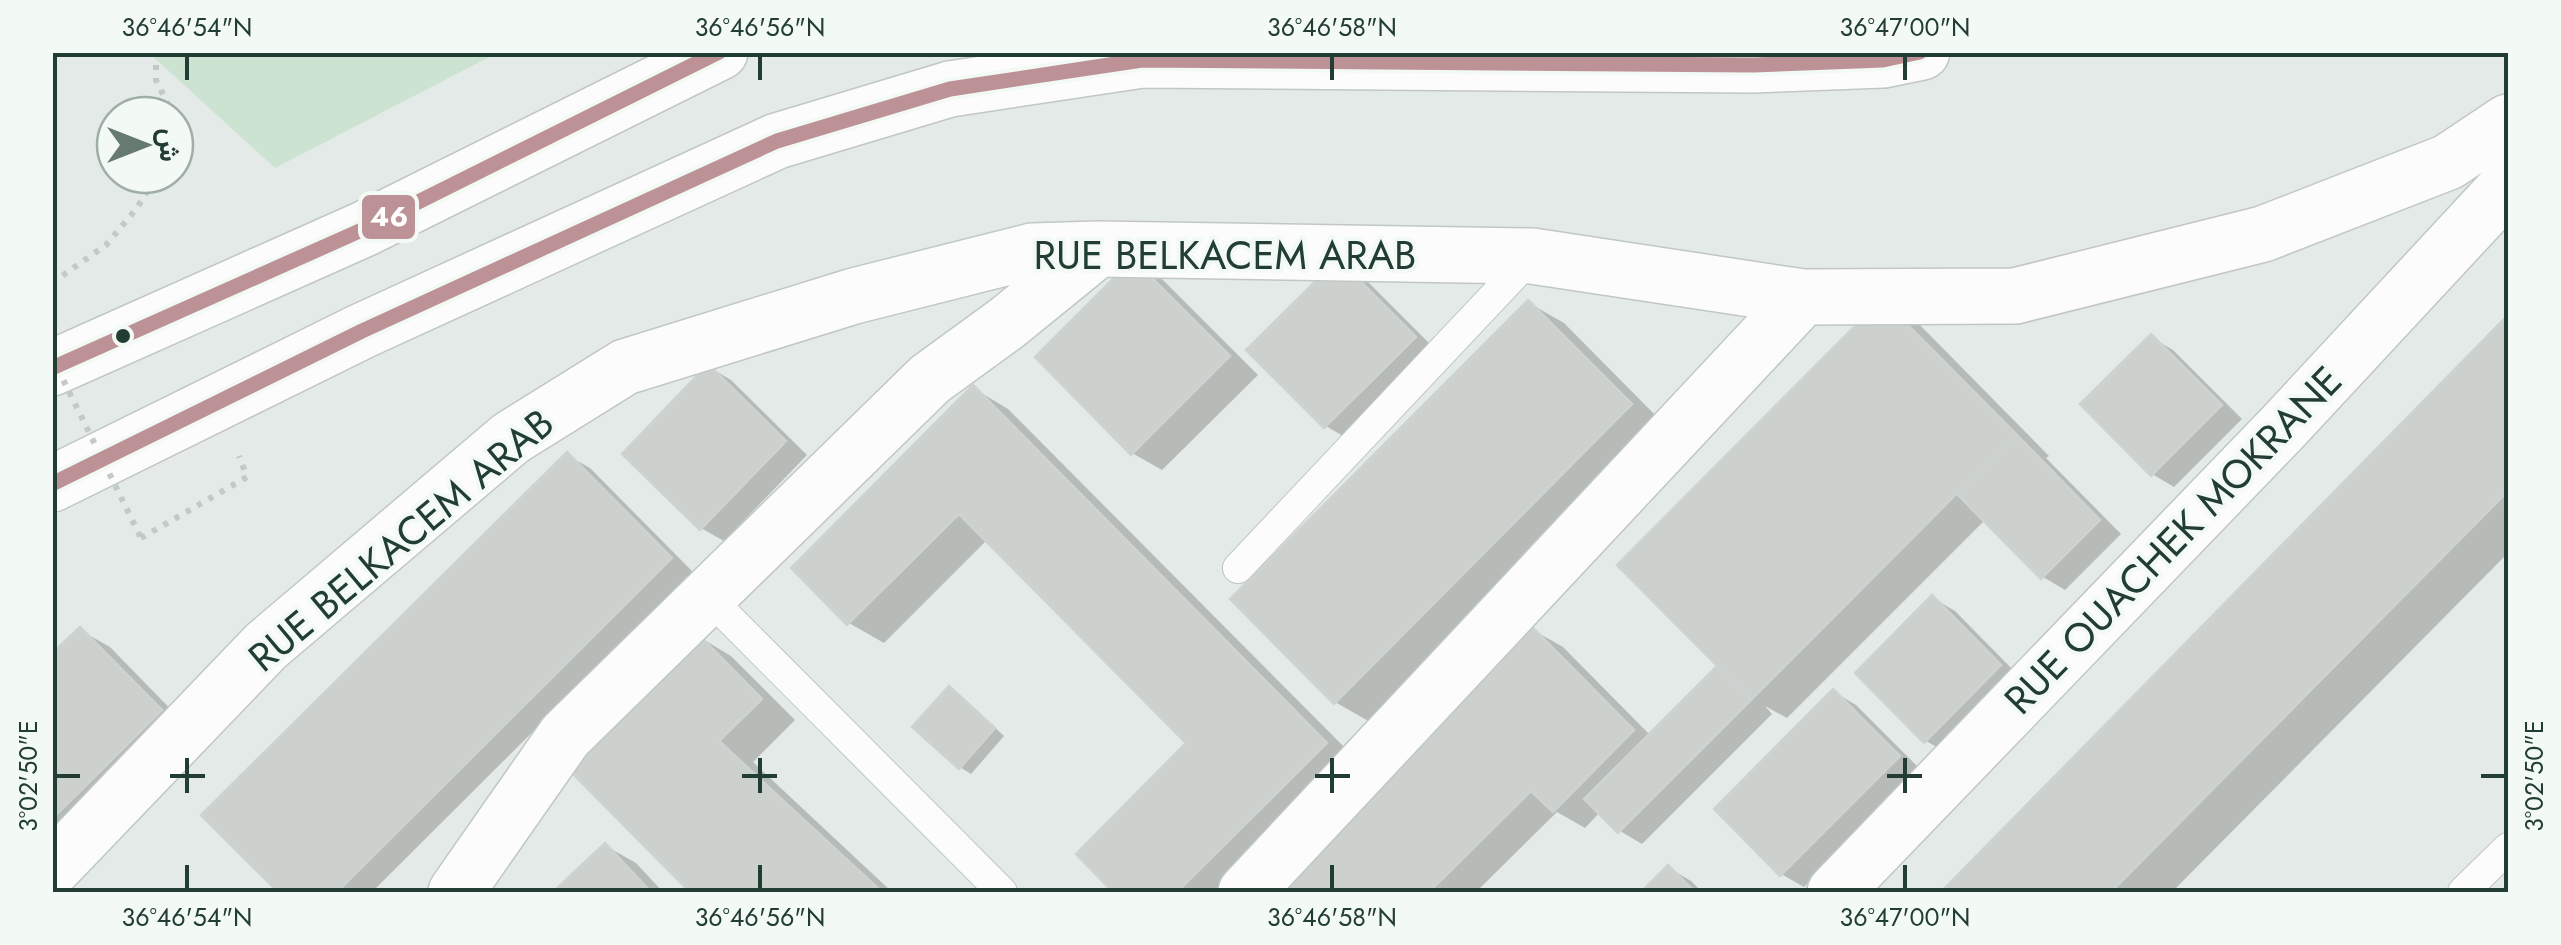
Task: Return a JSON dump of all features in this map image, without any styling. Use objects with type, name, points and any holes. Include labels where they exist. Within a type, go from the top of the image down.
[{"type":"street","points":[[52,368],[364,229],[720,52]]},
{"type":"street","points":[[52,484],[379,322],[777,141],[950,88],[1142,60],[1753,66],[1883,60],[1922,52]]},
{"type":"street","name":"RUE BELKACEM ARAB","points":[[52,869],[266,646],[511,438],[625,367],[854,296],[1032,251],[1098,248],[1532,256],[1804,297],[2015,296],[2263,234],[2448,162],[2508,122]]},
{"type":"street","name":"RUE OUACHEK MOKRANE","points":[[1835,892],[2286,424],[2508,185]]},
{"type":"street","points":[[456,892],[565,736],[930,379],[1007,323],[1098,248]]},
{"type":"street","points":[[1246,892],[1804,297]]},
{"type":"lane","points":[[1238,568],[1532,256]]},
{"type":"lane","points":[[708,597],[1002,892]]},
{"type":"lane","points":[[2463,892],[2508,848]]},
{"type":"path","points":[[156,52],[156,80],[163,95]]},
{"type":"path","points":[[52,282],[106,245],[145,195]]},
{"type":"path","points":[[52,358],[142,538],[246,477]]},
{"type":"green space","points":[[149,53],[497,53],[275,168]]},
{"type":"building","points":[[1133,259],[1230,356],[1131,455],[1035,357]]},
{"type":"building","points":[[1338,259],[1416,337],[1324,428],[1246,350]]},
{"type":"building","points":[[1882,299],[2016,434],[1751,700],[1617,565]]},
{"type":"building","points":[[1528,300],[1632,404],[1334,704],[1230,599]]},
{"type":"building","points":[[2508,315],[2508,491],[2111,892],[1941,892]]},
{"type":"building","points":[[2151,334],[2222,405],[2151,476],[2080,404]]},
{"type":"building","points":[[708,364],[786,441],[700,530],[622,454]]},
{"type":"building","points":[[973,385],[1327,743],[1177,892],[1113,892],[1076,854],[1186,743],[959,514],[847,625],[791,568]]},
{"type":"building","points":[[2016,434],[2100,520],[2041,579],[1957,494]]},
{"type":"building","points":[[567,452],[672,558],[337,892],[278,892],[201,815]]},
{"type":"building","points":[[1932,595],[2001,665],[1924,743],[1855,673]]},
{"type":"building","points":[[80,627],[162,710],[52,819],[52,653]]},
{"type":"building","points":[[1532,627],[1634,730],[1553,812],[1531,791],[1429,892],[1287,892],[1277,883]]},
{"type":"building","points":[[696,632],[762,699],[719,741],[882,892],[690,892],[564,765]]},
{"type":"building","points":[[1717,666],[1751,700],[1618,833],[1584,799]]},
{"type":"building","points":[[949,686],[995,728],[959,769],[912,727]]},
{"type":"building","points":[[1833,689],[1900,756],[1780,876],[1714,809]]},
{"type":"building","points":[[605,843],[651,892],[553,892]]},
{"type":"building","points":[[1668,865],[1695,892],[1641,892]]},
{"type":"transit line","name":"46","points":[[52,368],[364,229],[719,52]]},
{"type":"transit line","name":"46","points":[[52,484],[362,331],[777,141],[950,89],[1142,60],[1753,65],[1883,60],[1920,52]]}]
